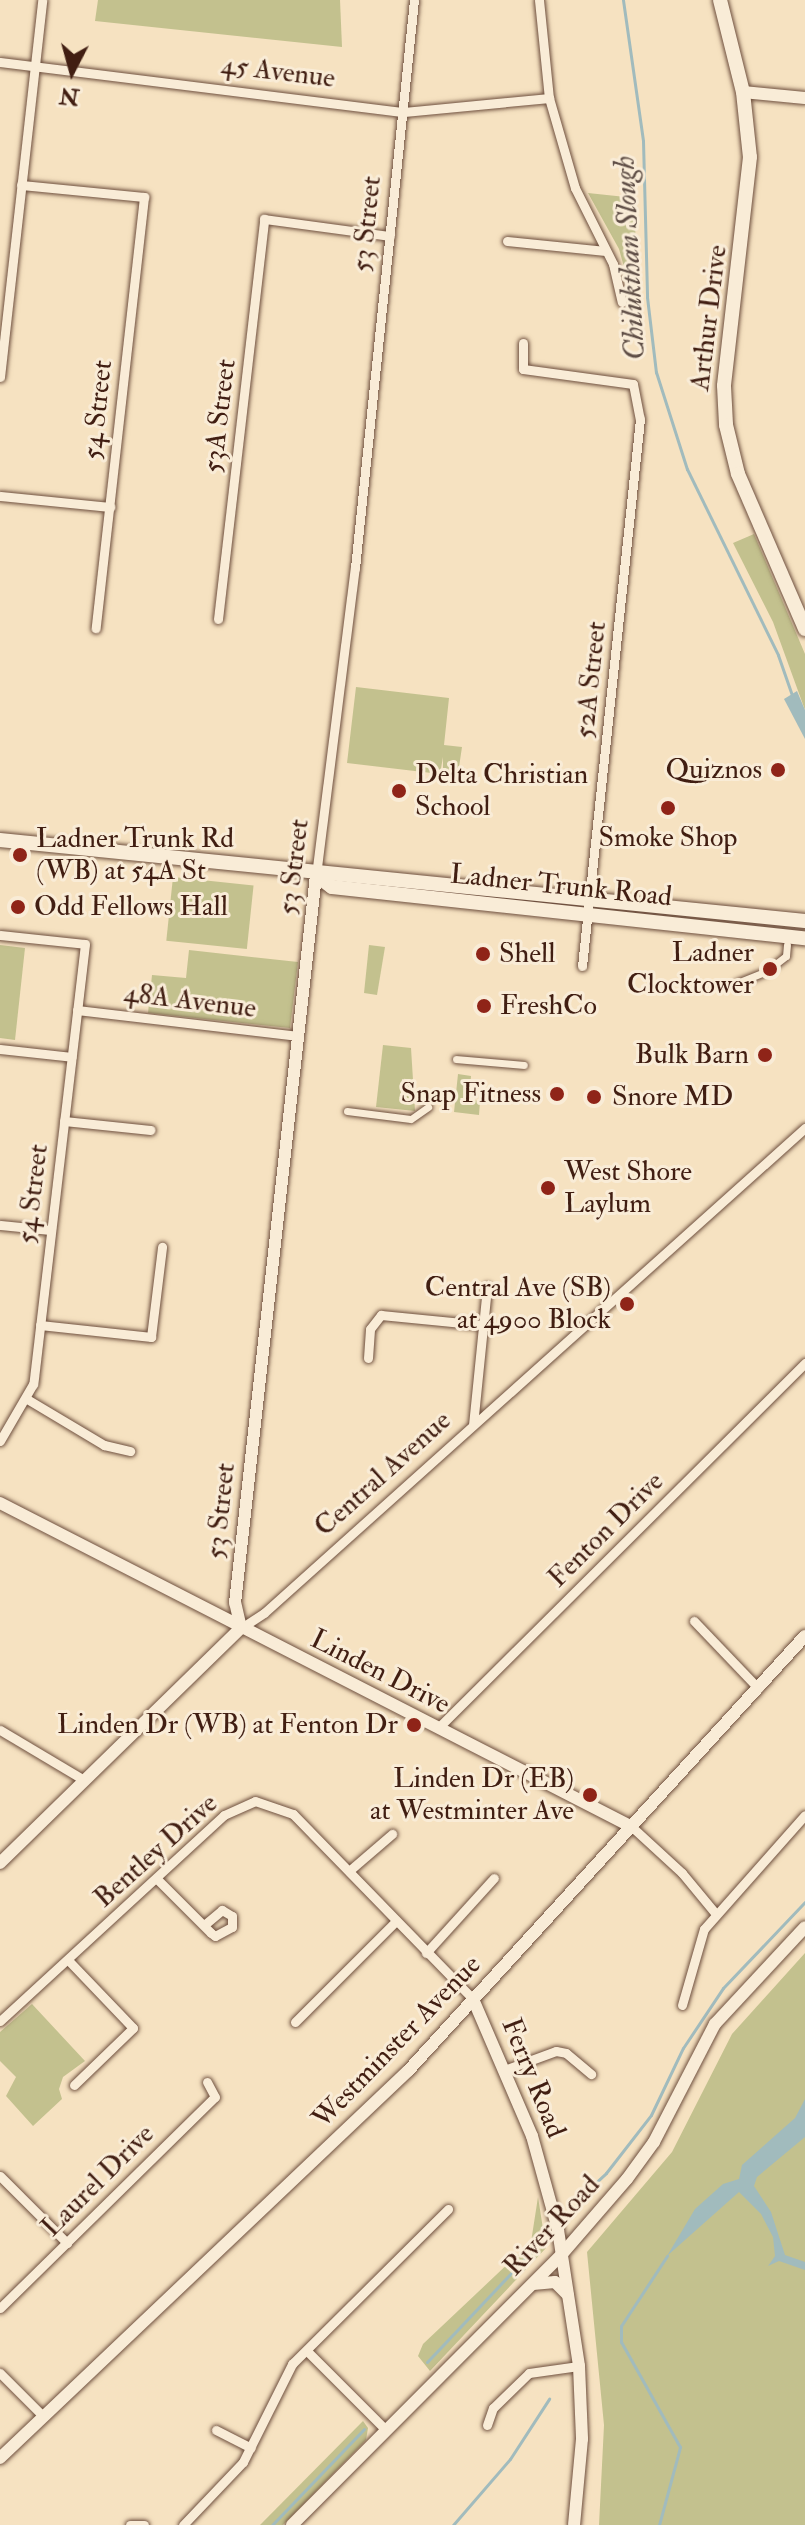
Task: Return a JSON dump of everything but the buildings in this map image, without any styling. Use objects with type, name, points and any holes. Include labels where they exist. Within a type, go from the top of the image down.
[{"type":"main road","name":"Arthur Drive","points":[[720,0],[743,92],[750,190],[727,359],[725,416],[738,474],[801,613],[805,629]]},
{"type":"main road","name":"Ladner Trunk Road","points":[[0,840],[316,875],[333,871],[805,921]]},
{"type":"main road","name":"Ladner Trunk Road","points":[[316,875],[332,887],[805,938]]},
{"type":"street","points":[[0,377],[42,0]]},
{"type":"street","name":"53 Street","points":[[241,1628],[235,1603],[404,112],[414,0]]},
{"type":"street","points":[[539,0],[549,98],[575,188],[605,251],[622,302]]},
{"type":"street","name":"45 Avenue","points":[[0,62],[404,112],[549,98]]},
{"type":"street","points":[[743,92],[805,98]]},
{"type":"street","name":"54 Street","points":[[21,185],[144,197],[96,628]]},
{"type":"street","name":"53A Street","points":[[218,619],[264,219],[390,236]]},
{"type":"street","points":[[507,241],[605,251]]},
{"type":"street","name":"52A Street","points":[[523,343],[523,369],[628,382],[637,399],[640,419],[582,966]]},
{"type":"street","points":[[0,496],[110,507]]},
{"type":"street","name":"54 Street","points":[[0,935],[85,944],[40,1325],[27,1399],[0,1441]]},
{"type":"street","points":[[737,983],[786,956],[787,945]]},
{"type":"street","name":"48A Avenue","points":[[77,1010],[298,1036]]},
{"type":"street","points":[[0,1049],[72,1057]]},
{"type":"street","points":[[456,1059],[524,1065]]},
{"type":"street","points":[[347,1111],[411,1119],[428,1107]]},
{"type":"street","points":[[64,1121],[151,1130]]},
{"type":"street","name":"Central Avenue","points":[[0,1863],[241,1628],[805,1128]]},
{"type":"street","points":[[0,1225],[51,1230]]},
{"type":"street","points":[[40,1325],[151,1337],[162,1247]]},
{"type":"street","points":[[473,1425],[487,1287]]},
{"type":"street","points":[[368,1358],[370,1329],[381,1315],[483,1325]]},
{"type":"street","name":"Fenton Drive","points":[[438,1728],[805,1363]]},
{"type":"street","points":[[27,1399],[104,1445],[130,1451]]},
{"type":"street","name":"Linden Drive","points":[[0,1503],[632,1827],[682,1873],[716,1914]]},
{"type":"street","points":[[694,1621],[758,1688]]},
{"type":"street","name":"Westminster Avenue","points":[[0,2458],[408,2071],[805,1636]]},
{"type":"street","points":[[0,1730],[84,1780]]},
{"type":"street","name":"Bentley Drive","points":[[0,2021],[224,1815],[255,1801],[288,1810],[473,1999]]},
{"type":"street","points":[[682,2005],[696,1943],[716,1914],[805,1815]]},
{"type":"street","points":[[349,1871],[392,1834]]},
{"type":"street","points":[[426,1953],[494,1878]]},
{"type":"street","points":[[157,1879],[204,1925]]},
{"type":"street","points":[[295,2022],[396,1921]]},
{"type":"street","name":"River Road","points":[[292,2525],[562,2254],[654,2142],[715,2024],[805,1927]]},
{"type":"street","points":[[68,1960],[133,2028],[74,2085]]},
{"type":"street","name":"Ferry Road","points":[[473,1999],[507,2069],[546,2182],[572,2305],[579,2366],[582,2439],[574,2525]]},
{"type":"street","points":[[507,2069],[556,2051],[566,2053],[591,2074]]},
{"type":"street","name":"Laurel Drive","points":[[0,2308],[215,2097],[207,2082]]},
{"type":"street","points":[[0,2176],[67,2243]]},
{"type":"street","points":[[183,2525],[236,2471],[251,2448],[280,2382],[448,2209]]},
{"type":"street","points":[[530,2286],[555,2282],[572,2305]]},
{"type":"street","points":[[307,2351],[386,2430]]},
{"type":"street","points":[[487,2425],[493,2408],[529,2373],[579,2366]]},
{"type":"street","points":[[0,2373],[43,2416]]},
{"type":"street","points":[[216,2430],[251,2448]]},
{"type":"street","points":[[130,2525],[144,2525]]},
{"type":"shaded area","points":[[98,0],[340,0],[342,47],[95,21]]},
{"type":"shaded area","points":[[588,193],[635,198],[636,310],[619,249]]},
{"type":"shaded area","points":[[754,534],[805,654],[805,710],[773,622],[733,543]]},
{"type":"shaded area","points":[[356,687],[449,698],[444,745],[462,747],[458,774],[443,772],[443,757],[440,774],[347,763]]},
{"type":"shaded area","points":[[173,877],[254,885],[247,949],[166,941]]},
{"type":"shaded area","points":[[0,945],[25,948],[15,1040],[0,1038]]},
{"type":"shaded area","points":[[369,945],[385,947],[377,995],[364,993]]},
{"type":"shaded area","points":[[189,950],[298,962],[290,1028],[148,1013],[152,975],[186,978]]},
{"type":"shaded area","points":[[383,1045],[411,1048],[415,1111],[376,1107]]},
{"type":"shaded area","points":[[458,1074],[471,1076],[469,1100],[480,1101],[479,1115],[454,1112]]},
{"type":"shaded area","points":[[805,1953],[805,2525],[599,2525],[604,2425],[587,2252],[672,2152],[732,2034]]},
{"type":"shaded area","points":[[32,2004],[85,2061],[63,2077],[59,2089],[62,2099],[33,2126],[6,2096],[16,2077],[0,2061],[0,2032]]},
{"type":"shaded area","points":[[538,2197],[546,2248],[430,2371],[418,2356],[423,2344],[531,2242]]},
{"type":"shaded area","points":[[363,2421],[368,2428],[366,2440],[283,2525],[260,2525]]},
{"type":"water","points":[[797,691],[805,710],[805,739],[784,699]]},
{"type":"water","points":[[805,2099],[805,2137],[757,2177],[754,2186],[771,2212],[785,2255],[805,2262],[805,2270],[779,2261],[768,2266],[775,2256],[773,2237],[761,2214],[739,2192],[667,2256],[695,2209],[723,2184],[739,2179],[742,2165],[795,2118]]},
{"type":"waterway","name":"Chilukthan Slough","points":[[623,0],[643,141],[647,297],[656,372],[687,469],[778,655],[793,698]]},
{"type":"waterway","points":[[576,2201],[606,2173],[651,2115],[683,2048],[723,1988],[805,1902]]},
{"type":"waterway","points":[[427,2362],[531,2252]]},
{"type":"waterway","points":[[659,2525],[680,2447],[621,2342],[621,2326],[667,2256]]},
{"type":"waterway","points":[[453,2525],[510,2459],[549,2399]]},
{"type":"waterway","points":[[272,2525],[364,2429]]},
{"type":"place","name":"Quiznos","points":[[778,770]]},
{"type":"place","name":"Delta Christian School","points":[[399,791]]},
{"type":"place","name":"Smoke Shop","points":[[668,808]]},
{"type":"place","name":"Ladner Trunk Rd (WB) at 54A St","points":[[20,855]]},
{"type":"place","name":"Odd Fellows Hall","points":[[18,907]]},
{"type":"place","name":"Shell","points":[[483,954]]},
{"type":"place","name":"Ladner Clocktower","points":[[770,969]]},
{"type":"place","name":"FreshCo","points":[[484,1006]]},
{"type":"place","name":"Bulk Barn","points":[[765,1055]]},
{"type":"place","name":"Snap Fitness","points":[[557,1094]]},
{"type":"place","name":"Snore MD","points":[[594,1097]]},
{"type":"place","name":"West Shore Laylum","points":[[548,1188]]},
{"type":"place","name":"Central Ave (SB) at 4900 Block","points":[[627,1304]]},
{"type":"place","name":"Linden Dr (WB) at Fenton Dr","points":[[414,1725]]},
{"type":"place","name":"Linden Dr (EB) at Westminter Ave","points":[[590,1795]]}]
